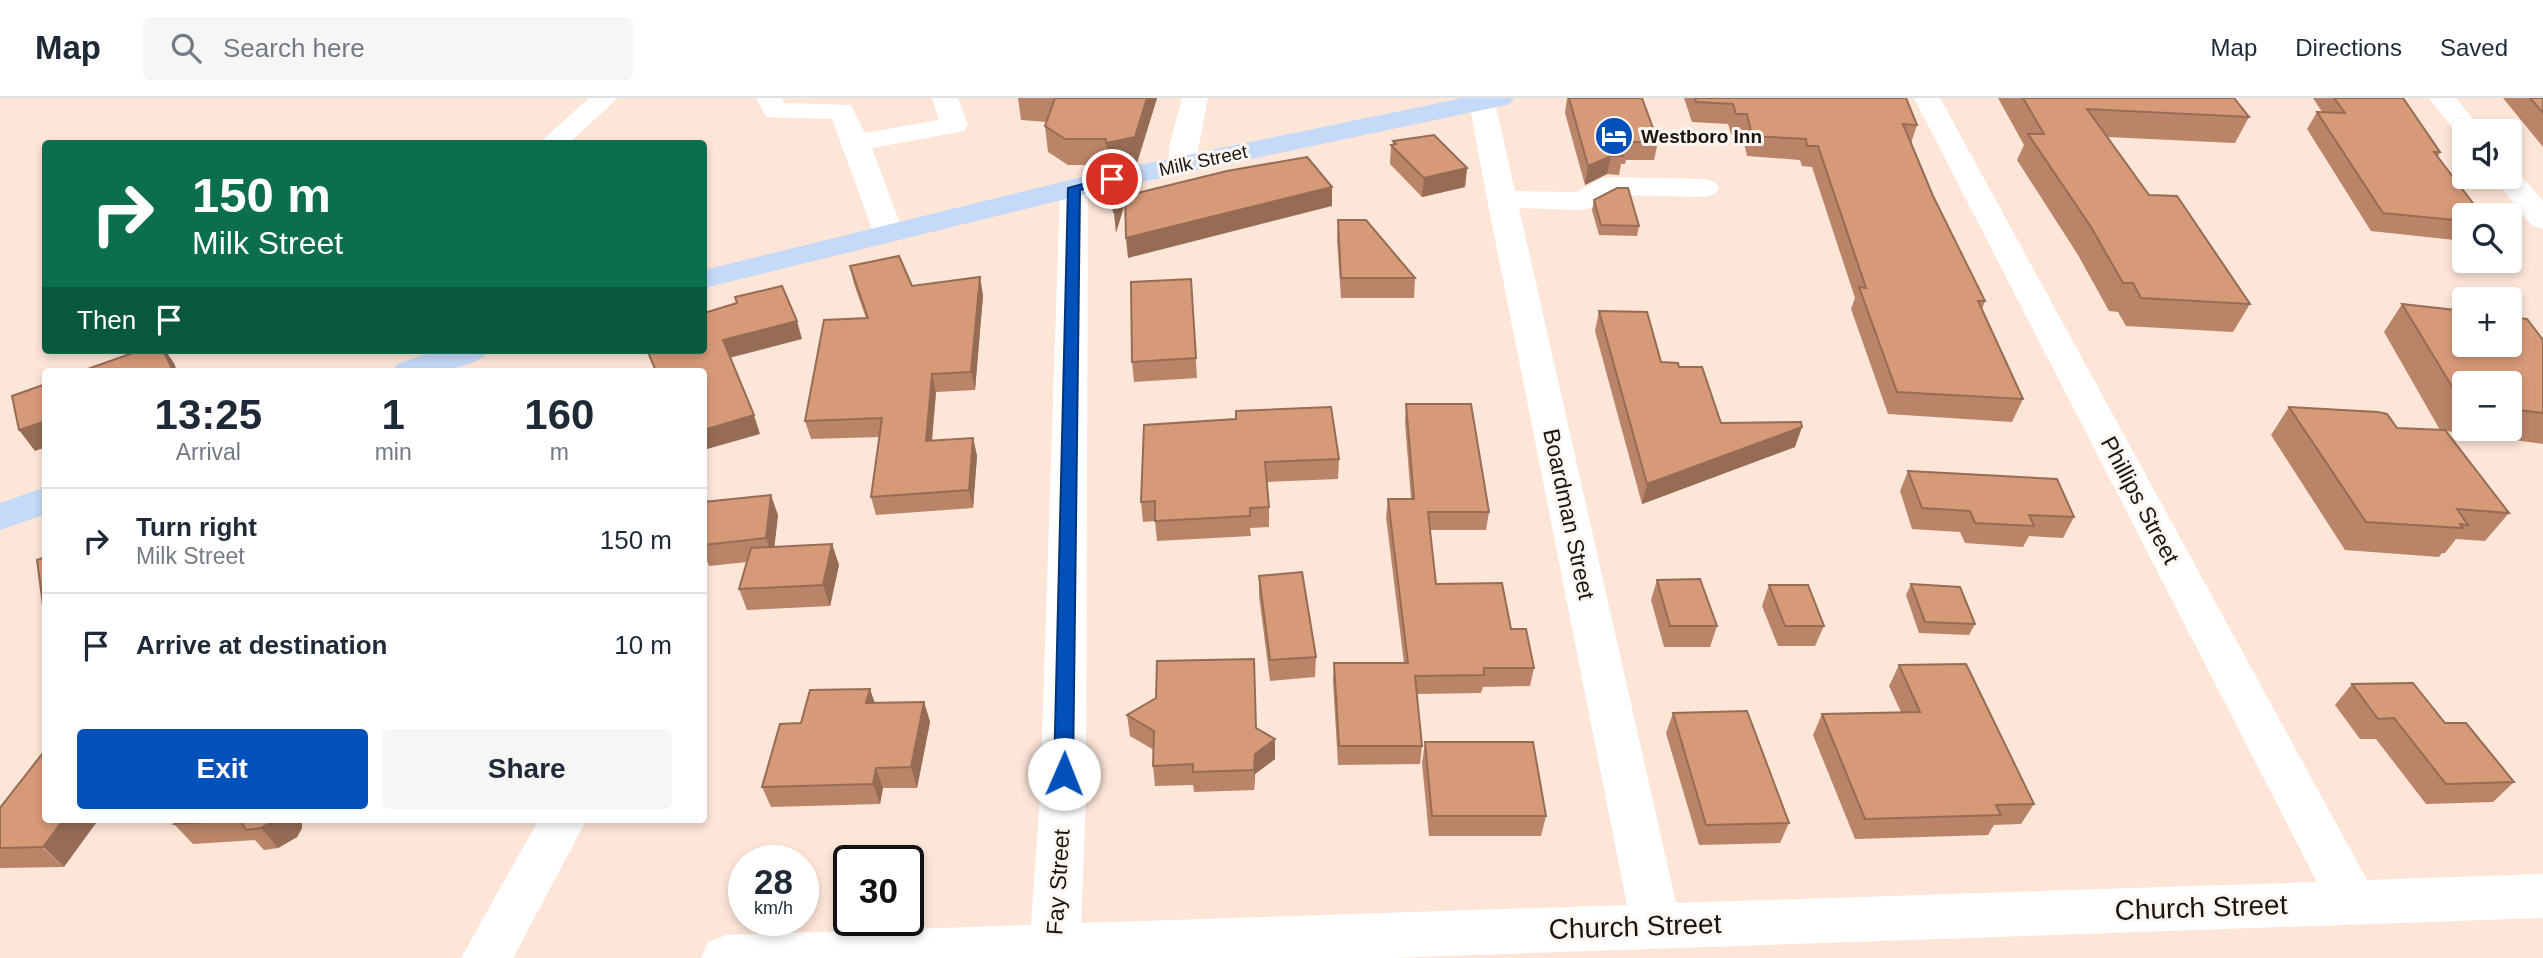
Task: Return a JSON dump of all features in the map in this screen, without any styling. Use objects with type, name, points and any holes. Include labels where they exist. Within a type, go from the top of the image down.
[{"type":"main road","name":"Milk Street","points":[[707,278],[1074,188],[1492,100]]},
{"type":"main road","points":[[418,368],[460,354]]},
{"type":"main road","points":[[0,517],[42,501]]},
{"type":"street","points":[[556,140],[605,98]]},
{"type":"street","points":[[769,98],[775,111],[842,111],[888,232]]},
{"type":"street","points":[[856,143],[954,125],[945,98]]},
{"type":"street","points":[[1182,164],[1195,98]]},
{"type":"street","name":"Phillips Street","points":[[1927,98],[2353,902]]},
{"type":"street","points":[[2442,98],[2459,119]]},
{"type":"street","name":"Boardman Street","points":[[1492,100],[1502,199],[1656,926]]},
{"type":"street","points":[[1502,199],[1583,201],[1608,186],[1705,188]]},
{"type":"street","name":"Fay Street","points":[[1053,952],[1059,903],[1063,797],[1074,188]]},
{"type":"street","points":[[2517,189],[2543,220]]},
{"type":"street","points":[[486,958],[562,823]]},
{"type":"street","name":"Church Street","points":[[726,958],[1053,952],[1656,926],[2543,896]]},
{"type":"building","points":[[1055,98],[1147,98],[1135,137],[1106,143],[1106,139],[1065,139],[1045,126]]},
{"type":"building","points":[[1569,98],[1642,98],[1658,142],[1628,142],[1629,145],[1619,145],[1623,156],[1611,156],[1588,166]]},
{"type":"building","points":[[1695,98],[1906,98],[1917,125],[1903,124],[1933,196],[1985,301],[1978,301],[2023,399],[1897,392],[1859,287],[1866,288],[1818,146],[1807,146],[1806,139],[1752,136],[1747,114],[1736,114],[1733,104],[1696,102]]},
{"type":"building","points":[[2023,98],[2234,98],[2249,117],[2087,109],[2149,195],[2177,196],[2250,304],[2141,298],[2133,283],[2123,283],[2091,227],[2028,134],[2044,134]]},
{"type":"building","points":[[2334,98],[2403,98],[2440,152],[2434,152],[2452,176],[2452,189],[2462,189],[2473,203],[2452,203],[2452,220],[2383,213],[2317,112],[2345,113]]},
{"type":"building","points":[[2530,98],[2543,98],[2543,113]]},
{"type":"building","points":[[1434,135],[1467,168],[1424,178],[1391,145],[1396,144],[1393,141]]},
{"type":"building","points":[[1307,157],[1332,187],[1126,238],[1125,196],[1227,171]]},
{"type":"building","points":[[1128,168],[1114,213],[1109,172]]},
{"type":"building","points":[[1617,188],[1628,188],[1639,226],[1601,225],[1594,200]]},
{"type":"building","points":[[1338,220],[1366,220],[1415,278],[1341,278]]},
{"type":"building","points":[[899,256],[912,286],[980,277],[971,372],[932,374],[926,441],[973,438],[969,490],[871,497],[882,418],[805,421],[824,320],[868,318],[850,266]]},
{"type":"building","points":[[1191,279],[1196,358],[1132,362],[1131,282]]},
{"type":"building","points":[[782,286],[797,321],[723,340],[754,415],[707,429],[707,368],[655,368],[649,354],[707,354],[707,312],[737,303],[735,297]]},
{"type":"building","points":[[2402,304],[2452,310],[2452,357],[2522,357],[2522,318],[2527,319],[2543,340],[2543,413],[2522,410],[2522,371],[2452,371],[2452,386]]},
{"type":"building","points":[[1599,311],[1647,312],[1661,362],[1678,363],[1679,367],[1702,367],[1721,423],[1801,422],[1802,427],[1647,484]]},
{"type":"building","points":[[130,354],[165,354],[172,368],[90,368]]},
{"type":"building","points":[[42,385],[42,422],[19,430],[12,396]]},
{"type":"building","points":[[1406,404],[1471,404],[1489,512],[1428,512],[1436,584],[1502,583],[1511,629],[1526,629],[1534,668],[1484,668],[1484,675],[1415,676],[1422,746],[1339,746],[1334,663],[1408,663],[1388,499],[1414,499]]},
{"type":"building","points":[[1331,407],[1339,459],[1265,462],[1269,507],[1250,508],[1250,516],[1155,521],[1155,501],[1141,502],[1144,425],[1236,419],[1236,411]]},
{"type":"building","points":[[2289,407],[2378,412],[2387,414],[2397,428],[2445,430],[2509,513],[2457,509],[2468,525],[2460,524],[2463,528],[2366,522]]},
{"type":"building","points":[[1908,471],[2057,479],[2074,517],[2029,515],[2034,526],[1975,523],[1970,511],[1922,508]]},
{"type":"building","points":[[771,495],[766,538],[707,545],[707,502]]},
{"type":"building","points":[[832,544],[823,585],[739,589],[751,548]]},
{"type":"building","points":[[42,558],[42,598],[37,560]]},
{"type":"building","points":[[1302,572],[1316,657],[1270,660],[1259,576]]},
{"type":"building","points":[[1700,579],[1717,626],[1670,626],[1657,580]]},
{"type":"building","points":[[1911,584],[1960,587],[1975,624],[1925,622]]},
{"type":"building","points":[[1769,585],[1808,585],[1824,626],[1785,626]]},
{"type":"building","points":[[1254,659],[1256,728],[1275,739],[1255,754],[1254,770],[1193,772],[1193,764],[1153,766],[1154,731],[1127,715],[1156,698],[1157,661]]},
{"type":"building","points":[[1966,664],[2034,804],[1996,805],[2001,815],[1865,819],[1822,714],[1920,712],[1899,665]]},
{"type":"building","points":[[2413,683],[2445,723],[2466,723],[2514,782],[2446,784],[2394,718],[2378,719],[2352,684]]},
{"type":"building","points":[[870,689],[866,703],[924,702],[911,767],[876,768],[873,784],[762,787],[780,724],[801,723],[810,690]]},
{"type":"building","points":[[1747,711],[1789,823],[1706,825],[1673,713]]},
{"type":"building","points":[[1425,742],[1533,742],[1546,816],[1432,816]]},
{"type":"building","points":[[42,754],[42,823],[61,823],[43,847],[0,848],[0,808]]},
{"type":"building","points":[[242,823],[269,823],[261,828],[246,830]]},
{"type":"place","name":"Westboro Inn","points":[[1614,136]]},
{"type":"route","points":[[1064,774],[1074,188],[1112,179]]}]
